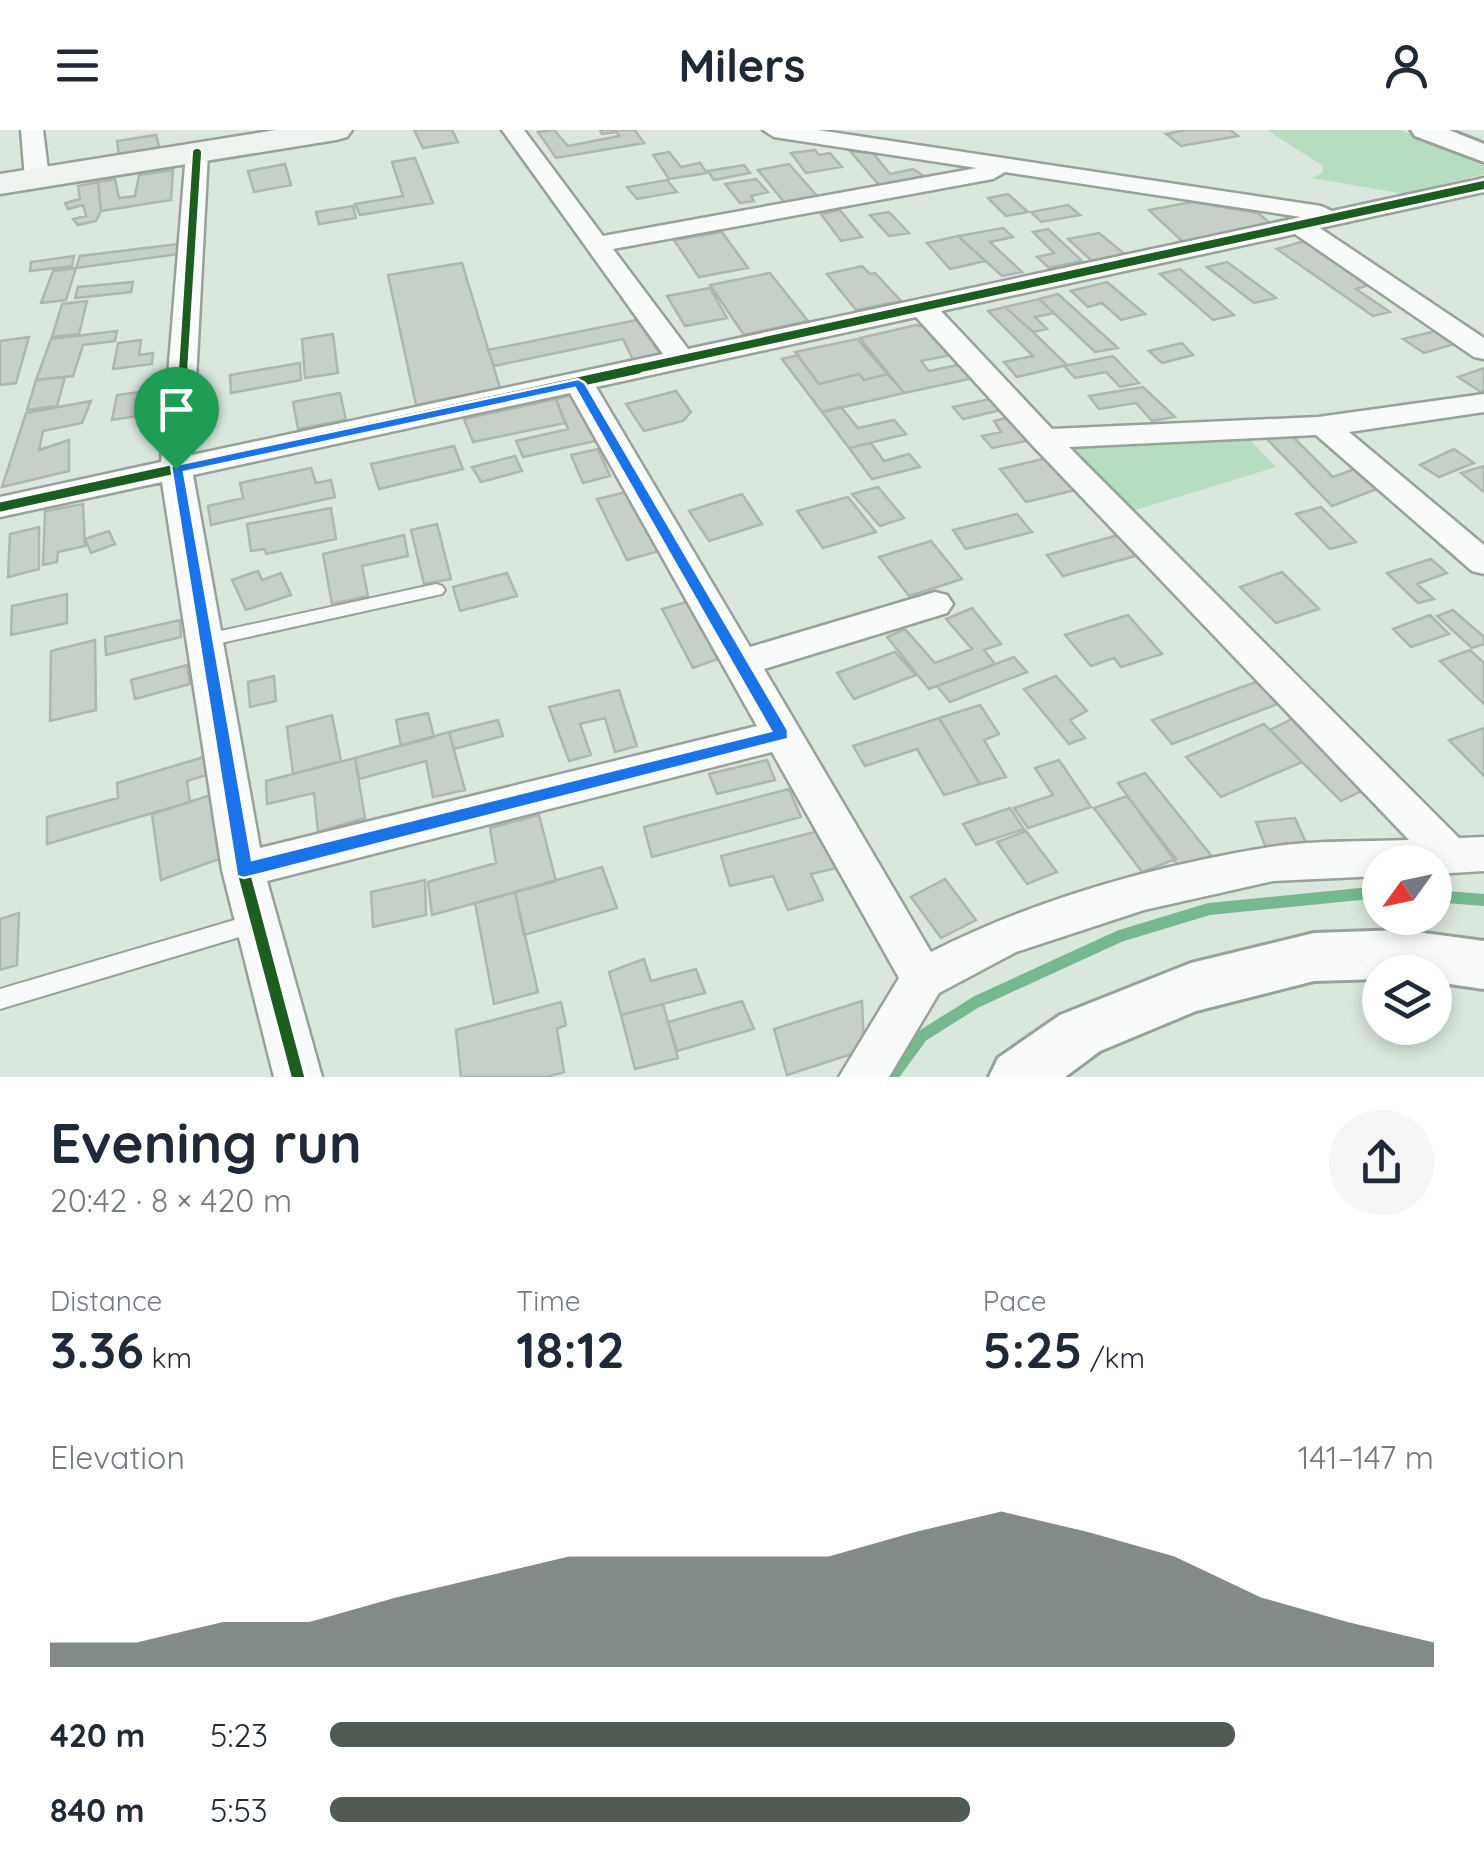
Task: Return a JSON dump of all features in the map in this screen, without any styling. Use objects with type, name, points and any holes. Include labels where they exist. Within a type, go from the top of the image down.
[{"type":"main road","points":[[0,184],[336,130]]},
{"type":"street","points":[[32,130],[37,178]]},
{"type":"street","points":[[514,130],[682,361]]},
{"type":"street","points":[[774,130],[1019,154],[1409,203]]},
{"type":"street","points":[[1425,130],[1484,154]]},
{"type":"street","points":[[197,153],[176,469],[244,870],[298,1077]]},
{"type":"street","points":[[596,245],[1019,154],[1345,217]]},
{"type":"street","points":[[0,507],[1484,185]]},
{"type":"street","points":[[1300,226],[1484,351]]},
{"type":"street","points":[[924,309],[1044,439],[1467,855]]},
{"type":"street","points":[[578,383],[922,979]]},
{"type":"street","points":[[1044,439],[1422,416],[1484,402]]},
{"type":"street","points":[[1322,424],[1484,563]]},
{"type":"street","points":[[740,663],[935,604]]},
{"type":"street","points":[[244,870],[782,734]]},
{"type":"street","points":[[863,1077],[922,979],[1003,938],[1144,892],[1273,864],[1467,855]]},
{"type":"street","points":[[1018,1077],[1080,1033],[1191,988],[1296,961],[1402,954],[1484,965]]},
{"type":"lane","points":[[207,640],[436,590]]},
{"type":"lane","points":[[0,999],[255,923]]},
{"type":"green space","points":[[1267,130],[1401,130],[1484,166],[1484,174],[1404,194],[1312,178],[1322,173],[1323,166]]},
{"type":"green space","points":[[1247,437],[1276,467],[1129,512],[1067,447]]},
{"type":"building","points":[[414,130],[452,130],[458,142],[423,148]]},
{"type":"building","points":[[554,130],[568,146],[619,136],[617,132],[602,134],[600,130],[635,130],[644,143],[556,158],[538,132]]},
{"type":"building","points":[[1230,130],[1238,136],[1181,146],[1166,134]]},
{"type":"building","points":[[156,135],[160,150],[119,156],[117,141]]},
{"type":"building","points":[[815,150],[819,155],[830,153],[842,167],[806,173],[791,153]]},
{"type":"building","points":[[850,151],[873,153],[890,174],[913,169],[924,176],[880,186]]},
{"type":"building","points":[[669,152],[681,167],[700,163],[707,173],[669,179],[653,155]]},
{"type":"building","points":[[415,158],[433,203],[360,215],[355,204],[403,196],[392,162]]},
{"type":"building","points":[[285,164],[291,185],[254,192],[248,171]]},
{"type":"building","points":[[789,164],[817,196],[784,202],[758,170]]},
{"type":"building","points":[[744,165],[750,173],[714,180],[708,171]]},
{"type":"building","points":[[173,170],[171,200],[101,211],[98,182],[115,179],[119,198],[135,196],[139,175]]},
{"type":"building","points":[[756,179],[768,192],[751,196],[754,201],[740,203],[725,184]]},
{"type":"building","points":[[667,180],[677,192],[637,199],[627,187]]},
{"type":"building","points":[[98,182],[101,211],[96,221],[78,225],[73,219],[86,216],[83,205],[68,209],[65,203],[80,199],[78,186]]},
{"type":"building","points":[[1008,194],[1028,212],[1006,216],[988,198]]},
{"type":"building","points":[[1192,202],[1258,213],[1272,225],[1185,244],[1149,210]]},
{"type":"building","points":[[1068,205],[1080,215],[1041,222],[1031,212]]},
{"type":"building","points":[[353,206],[356,218],[319,224],[316,212]]},
{"type":"building","points":[[840,210],[862,237],[841,241],[821,214]]},
{"type":"building","points":[[889,212],[909,233],[889,236],[870,215]]},
{"type":"building","points":[[1003,228],[1013,237],[990,242],[1022,272],[1002,276],[958,236]]},
{"type":"building","points":[[1048,229],[1082,261],[1049,268],[1037,257],[1054,253],[1033,232]]},
{"type":"building","points":[[722,232],[748,268],[699,277],[674,240]]},
{"type":"building","points":[[1099,233],[1126,255],[1093,262],[1068,239]]},
{"type":"building","points":[[958,236],[985,261],[950,269],[927,243]]},
{"type":"building","points":[[1311,239],[1375,283],[1356,289],[1390,312],[1373,316],[1277,249]]},
{"type":"building","points":[[179,244],[179,254],[76,268],[80,256]]},
{"type":"building","points":[[74,256],[72,266],[30,271],[31,262]]},
{"type":"building","points":[[1227,262],[1276,298],[1254,303],[1207,267]]},
{"type":"building","points":[[462,263],[500,388],[416,405],[388,275]]},
{"type":"building","points":[[862,266],[870,274],[875,273],[901,301],[856,310],[827,274]]},
{"type":"building","points":[[76,268],[66,300],[41,303],[53,271]]},
{"type":"building","points":[[1180,269],[1234,315],[1213,320],[1160,274]]},
{"type":"building","points":[[770,273],[808,321],[744,335],[710,285]]},
{"type":"building","points":[[133,282],[131,292],[75,298],[78,287]]},
{"type":"building","points":[[1107,282],[1145,314],[1121,320],[1102,303],[1088,307],[1071,291]]},
{"type":"building","points":[[710,288],[727,318],[685,326],[667,296]]},
{"type":"building","points":[[1058,294],[1118,348],[1095,352],[1039,299]]},
{"type":"building","points":[[1039,299],[1054,313],[1035,317],[1047,329],[1033,332],[1005,307]]},
{"type":"building","points":[[87,301],[79,334],[52,337],[62,304]]},
{"type":"building","points":[[1005,307],[1067,365],[1017,377],[1004,362],[1033,356],[988,311]]},
{"type":"building","points":[[637,320],[661,355],[633,360],[623,339],[494,366],[488,350]]},
{"type":"building","points":[[916,325],[937,329],[956,354],[921,361],[929,371],[963,364],[974,378],[904,393],[860,338]]},
{"type":"building","points":[[1439,330],[1458,343],[1424,353],[1403,339]]},
{"type":"building","points":[[117,331],[115,341],[83,345],[73,376],[36,380],[51,339]]},
{"type":"building","points":[[333,334],[338,373],[305,378],[302,339]]},
{"type":"building","points":[[29,337],[16,383],[0,385],[0,341]]},
{"type":"building","points":[[857,339],[888,374],[864,380],[859,374],[819,384],[795,352]]},
{"type":"building","points":[[857,339],[904,393],[822,412],[782,359],[798,355],[795,352]]},
{"type":"building","points":[[141,340],[139,355],[153,353],[152,364],[113,369],[118,343]]},
{"type":"building","points":[[1182,343],[1193,355],[1162,363],[1149,351]]},
{"type":"building","points":[[1113,356],[1139,383],[1120,387],[1106,372],[1075,378],[1064,366]]},
{"type":"building","points":[[300,363],[301,380],[231,393],[230,375]]},
{"type":"building","points":[[1484,368],[1481,392],[1458,377]]},
{"type":"building","points":[[65,377],[57,406],[27,410],[36,380]]},
{"type":"building","points":[[1143,387],[1175,417],[1152,421],[1136,403],[1099,409],[1089,396]]},
{"type":"building","points":[[169,388],[163,412],[112,420],[117,395]]},
{"type":"building","points":[[676,391],[691,412],[683,421],[644,431],[626,404]]},
{"type":"building","points":[[340,393],[346,420],[298,429],[293,402]]},
{"type":"building","points":[[578,394],[599,440],[523,457],[516,441],[568,429],[556,399]]},
{"type":"building","points":[[994,398],[1005,409],[963,419],[953,407]]},
{"type":"building","points":[[556,399],[565,423],[473,442],[464,419]]},
{"type":"building","points":[[91,401],[82,423],[43,431],[39,450],[69,440],[69,471],[2,487],[26,413]]},
{"type":"building","points":[[841,407],[858,428],[894,420],[906,434],[849,448],[822,412]]},
{"type":"building","points":[[1013,416],[1031,440],[992,448],[982,436],[1001,432],[994,421]]},
{"type":"building","points":[[1292,436],[1333,477],[1365,465],[1385,486],[1332,506],[1267,439]]},
{"type":"building","points":[[871,443],[884,461],[909,454],[920,467],[872,479],[849,448]]},
{"type":"building","points":[[454,446],[463,469],[379,489],[371,464]]},
{"type":"building","points":[[598,449],[610,476],[583,483],[571,455]]},
{"type":"building","points":[[1454,449],[1474,463],[1439,477],[1420,465]]},
{"type":"building","points":[[515,456],[522,471],[481,482],[472,467]]},
{"type":"building","points":[[1052,457],[1079,489],[1026,502],[1000,469]]},
{"type":"building","points":[[1484,466],[1484,492],[1461,473]]},
{"type":"building","points":[[311,468],[316,483],[331,480],[335,497],[211,525],[208,506],[243,498],[240,483]]},
{"type":"building","points":[[878,487],[904,518],[880,526],[852,494]]},
{"type":"building","points":[[630,491],[663,550],[627,560],[597,499]]},
{"type":"building","points":[[742,494],[762,524],[709,541],[689,511]]},
{"type":"building","points":[[848,497],[876,532],[823,548],[797,511]]},
{"type":"building","points":[[83,504],[85,546],[58,552],[57,562],[43,565],[45,511]]},
{"type":"building","points":[[1321,507],[1356,542],[1330,549],[1296,514]]},
{"type":"building","points":[[331,508],[336,539],[266,554],[265,549],[251,551],[247,524]]},
{"type":"building","points":[[1017,514],[1032,532],[966,549],[953,530]]},
{"type":"building","points":[[437,524],[451,579],[424,584],[411,530]]},
{"type":"building","points":[[39,527],[39,569],[8,577],[10,534]]},
{"type":"building","points":[[109,531],[115,544],[91,553],[85,539]]},
{"type":"building","points":[[1122,534],[1139,555],[1063,576],[1047,555]]},
{"type":"building","points":[[404,535],[408,556],[362,566],[368,596],[332,604],[323,554]]},
{"type":"building","points":[[931,541],[962,579],[909,596],[879,557]]},
{"type":"building","points":[[1431,559],[1447,573],[1417,584],[1434,599],[1418,603],[1387,573]]},
{"type":"building","points":[[258,571],[262,580],[281,573],[291,595],[246,610],[232,580]]},
{"type":"building","points":[[1282,572],[1319,609],[1276,623],[1240,587]]},
{"type":"building","points":[[507,573],[517,596],[460,611],[453,587]]},
{"type":"building","points":[[67,594],[67,623],[11,635],[12,606]]},
{"type":"building","points":[[690,601],[723,657],[693,668],[662,609]]},
{"type":"building","points":[[972,608],[1001,644],[984,650],[995,664],[929,689],[887,637],[905,629],[935,663],[972,649],[946,619]]},
{"type":"building","points":[[1453,610],[1484,637],[1484,644],[1472,648],[1437,616]]},
{"type":"building","points":[[1128,615],[1162,654],[1121,667],[1114,658],[1091,666],[1065,635]]},
{"type":"building","points":[[1430,615],[1449,634],[1411,647],[1393,629]]},
{"type":"building","points":[[180,620],[181,637],[106,655],[105,637]]},
{"type":"building","points":[[95,640],[96,710],[50,721],[51,651]]},
{"type":"building","points":[[1470,650],[1484,663],[1484,704],[1440,661]]},
{"type":"building","points":[[895,652],[916,675],[854,699],[837,673]]},
{"type":"building","points":[[1014,657],[1027,672],[950,702],[937,686]]},
{"type":"building","points":[[187,665],[190,684],[135,699],[131,680]]},
{"type":"building","points":[[274,676],[276,701],[250,707],[248,682]]},
{"type":"building","points":[[1056,676],[1087,711],[1070,720],[1085,738],[1069,744],[1024,689]]},
{"type":"building","points":[[1261,680],[1283,702],[1172,744],[1152,720]]},
{"type":"building","points":[[619,690],[637,746],[615,752],[605,718],[580,724],[591,755],[569,761],[549,707]]},
{"type":"building","points":[[980,705],[999,734],[984,740],[1006,777],[980,784],[939,718]]},
{"type":"building","points":[[428,713],[434,737],[401,746],[396,720]]},
{"type":"building","points":[[1302,714],[1374,785],[1341,801],[1270,730]]},
{"type":"building","points":[[332,715],[341,761],[293,774],[287,727]]},
{"type":"building","points":[[939,718],[980,784],[944,795],[917,749],[865,766],[853,746]]},
{"type":"building","points":[[498,720],[503,736],[454,749],[449,732]]},
{"type":"building","points":[[1264,724],[1302,762],[1221,797],[1186,757]]},
{"type":"building","points":[[1484,728],[1484,776],[1449,740]]},
{"type":"building","points":[[449,732],[465,790],[433,797],[426,761],[359,779],[355,758]]},
{"type":"building","points":[[204,757],[206,775],[187,781],[190,802],[47,844],[47,817],[118,798],[117,783]]},
{"type":"building","points":[[355,758],[365,818],[318,832],[314,793],[267,804],[266,781]]},
{"type":"building","points":[[767,760],[775,780],[717,794],[709,774]]},
{"type":"building","points":[[1059,760],[1091,807],[1028,828],[1014,808],[1053,795],[1035,768]]},
{"type":"building","points":[[1145,773],[1214,859],[1181,869],[1118,783]]},
{"type":"building","points":[[789,789],[801,817],[652,857],[644,827]]},
{"type":"building","points":[[211,795],[222,858],[161,880],[152,814]]},
{"type":"building","points":[[1127,796],[1176,859],[1142,872],[1094,808]]},
{"type":"building","points":[[1010,808],[1024,829],[976,845],[963,824]]},
{"type":"building","points":[[539,815],[556,881],[432,915],[428,882],[496,863],[490,828]]},
{"type":"building","points":[[1295,818],[1307,845],[1266,848],[1256,822]]},
{"type":"building","points":[[819,831],[841,867],[811,874],[823,900],[788,910],[773,876],[730,886],[721,856]]},
{"type":"building","points":[[1026,831],[1057,872],[1027,884],[997,842]]},
{"type":"building","points":[[602,867],[617,908],[524,935],[515,892]]},
{"type":"building","points":[[945,879],[976,920],[941,938],[911,897]]},
{"type":"building","points":[[425,880],[426,915],[373,927],[371,892]]},
{"type":"building","points":[[515,892],[538,992],[494,1004],[475,903]]},
{"type":"building","points":[[19,913],[17,965],[0,970],[0,919]]},
{"type":"building","points":[[644,959],[651,981],[696,969],[705,993],[621,1015],[609,972]]},
{"type":"building","points":[[742,1001],[754,1029],[677,1051],[668,1022]]},
{"type":"building","points":[[862,1001],[864,1050],[787,1075],[774,1029]]},
{"type":"building","points":[[561,1002],[566,1025],[557,1029],[564,1072],[547,1077],[461,1077],[456,1030]]},
{"type":"building","points":[[663,1004],[678,1058],[635,1069],[621,1015]]},
{"type":"waterway","points":[[892,1077],[922,1036],[976,1002],[1120,936],[1209,909],[1362,894]]},
{"type":"waterway","points":[[1452,897],[1484,900]]},
{"type":"cycle path","points":[[197,153],[176,469],[243,870],[298,1077]]},
{"type":"cycle path","points":[[0,507],[1484,185]]},
{"type":"route","points":[[578,383],[782,734],[244,870],[176,469],[578,383]]}]
